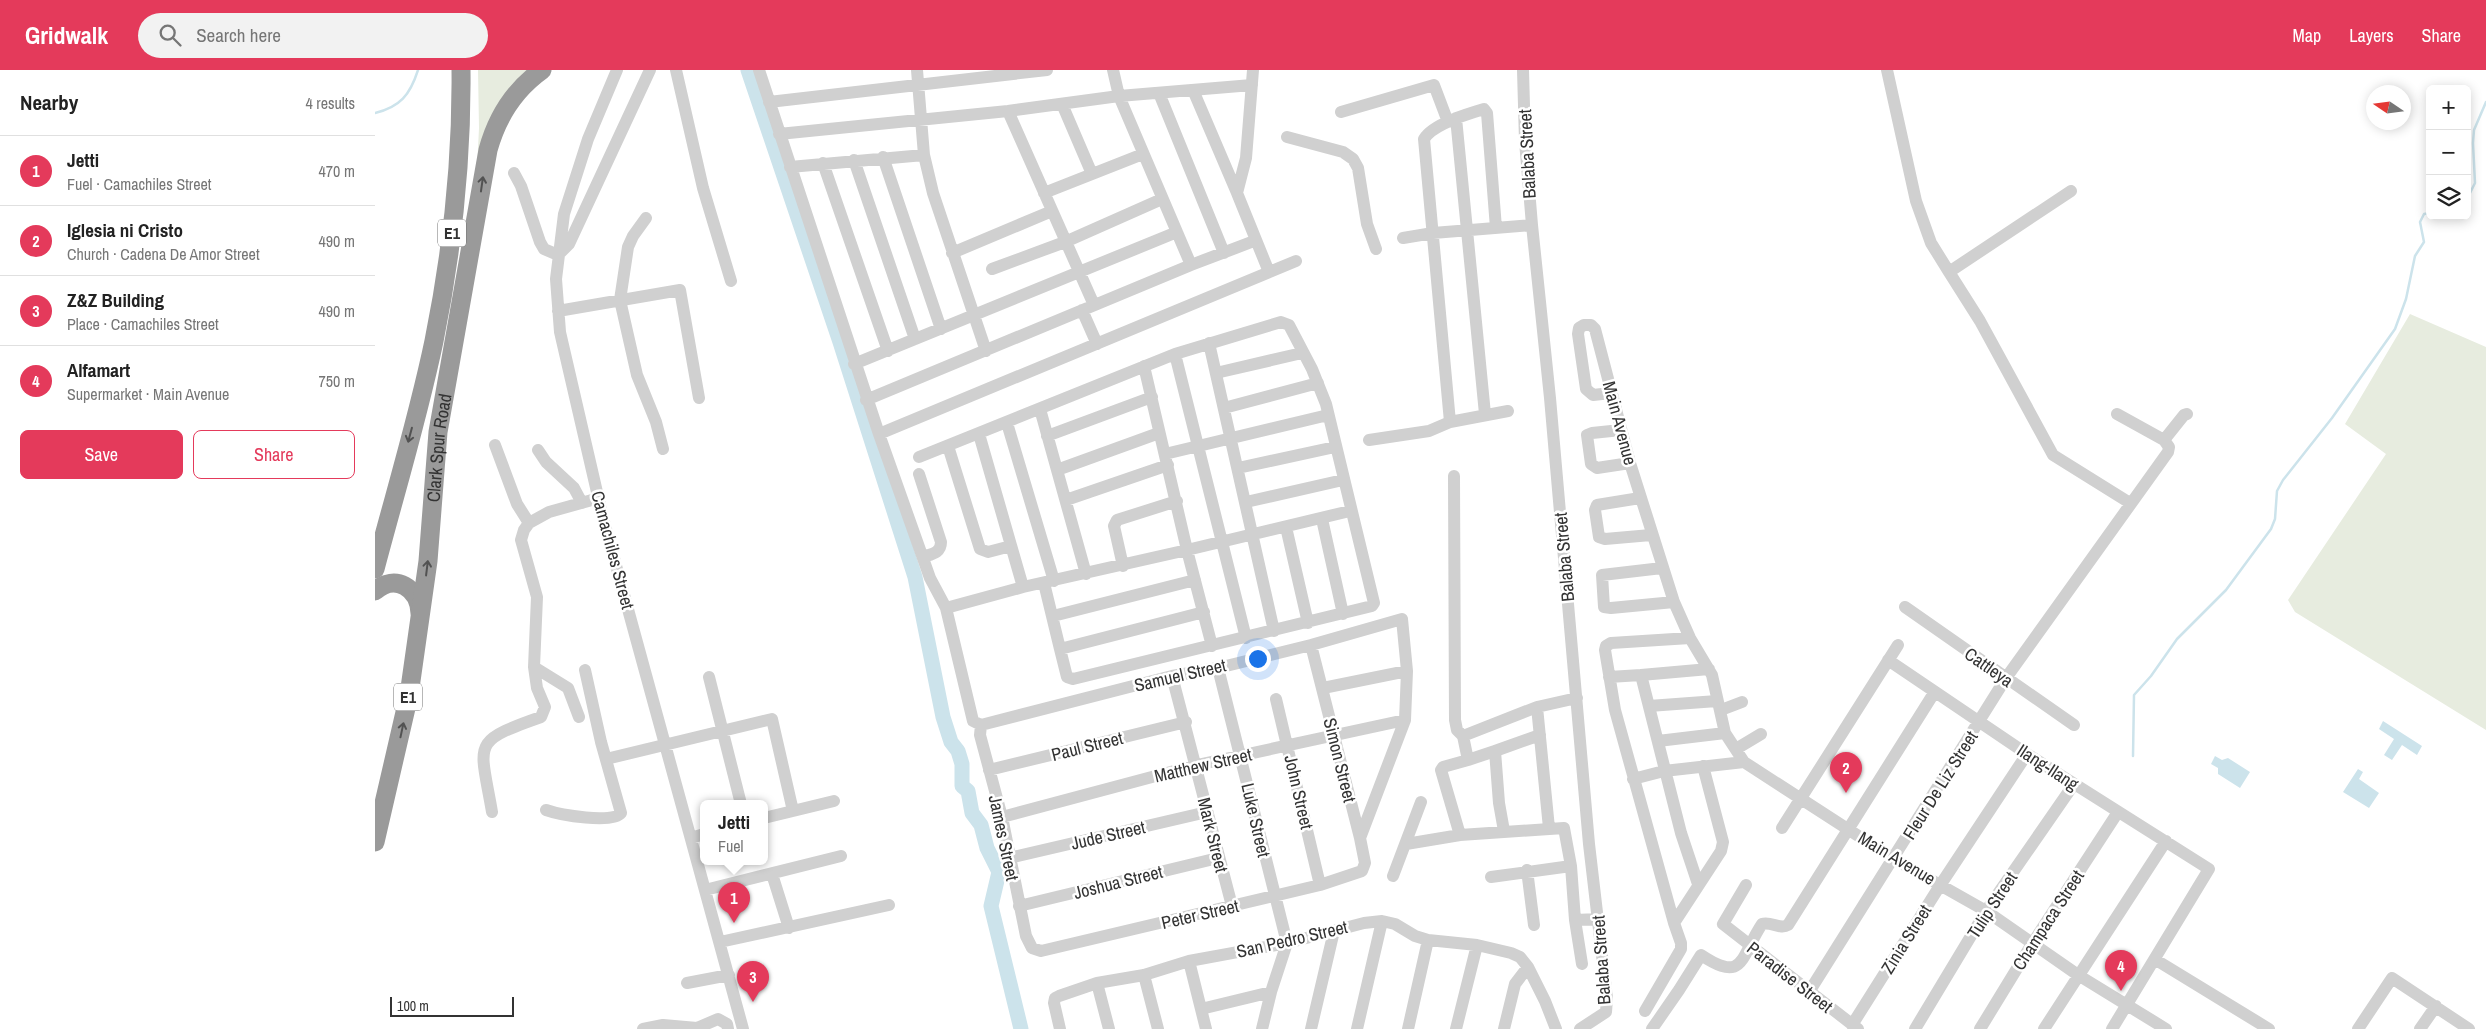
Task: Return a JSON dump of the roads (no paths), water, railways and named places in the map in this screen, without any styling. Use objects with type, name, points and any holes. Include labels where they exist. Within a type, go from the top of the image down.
[{"type":"highway","name":"Clark Spur Road","points":[[375,842],[409,695],[421,616],[438,432],[490,141],[498,120],[511,99],[523,86],[543,70]]},
{"type":"highway","name":"Clark Spur Road","points":[[375,569],[422,388],[442,297],[455,205],[466,73]]},
{"type":"highway","points":[[438,432],[438,390],[465,222],[470,156],[466,73]]},
{"type":"highway","points":[[375,591],[391,583],[408,587],[415,594],[419,602],[421,616]]},
{"type":"street","name":"Camachiles Street","points":[[617,70],[588,139],[564,214],[556,279],[558,311],[565,359],[599,498],[743,1029]]},
{"type":"street","points":[[514,173],[521,186],[540,242],[544,249],[558,255],[569,244],[651,70]]},
{"type":"street","points":[[676,70],[703,188],[731,281]]},
{"type":"street","points":[[759,70],[866,400],[923,557],[946,608],[973,721],[984,724]]},
{"type":"street","points":[[917,70],[924,155],[933,193],[986,351]]},
{"type":"street","points":[[769,102],[1047,70]]},
{"type":"street","points":[[1113,70],[1119,96],[1191,265]]},
{"type":"street","points":[[1237,193],[1246,158],[1253,70]]},
{"type":"street","name":"Balaba Street","points":[[1523,70],[1525,141],[1532,225],[1589,844],[1599,919],[1607,1008],[1601,1018],[1580,1029]]},
{"type":"street","points":[[1887,70],[1916,201],[1931,244],[1980,320],[2053,455],[2130,503]]},
{"type":"street","points":[[1341,112],[1434,85],[1452,120],[1467,231],[1485,414]]},
{"type":"street","points":[[779,134],[1062,104],[1119,96],[1252,86]]},
{"type":"street","points":[[1193,90],[1237,193],[1254,241],[1269,272]]},
{"type":"street","points":[[1159,93],[1224,254]]},
{"type":"street","points":[[1062,104],[1092,174]]},
{"type":"street","points":[[1008,110],[1080,273],[1097,344]]},
{"type":"street","points":[[1450,422],[1424,139],[1452,120],[1486,110],[1496,228]]},
{"type":"street","points":[[1287,137],[1343,152],[1353,159],[1358,168],[1367,224],[1376,249]]},
{"type":"street","points":[[1044,192],[1143,154]]},
{"type":"street","points":[[790,167],[883,157],[924,155]]},
{"type":"street","points":[[883,157],[941,329]]},
{"type":"street","points":[[854,160],[915,339]]},
{"type":"street","points":[[823,163],[888,352]]},
{"type":"street","points":[[1949,272],[2071,191]]},
{"type":"street","points":[[993,269],[1065,242],[1162,199]]},
{"type":"street","points":[[952,253],[1052,211]]},
{"type":"street","points":[[646,218],[628,247],[620,300],[637,375],[656,422],[663,449]]},
{"type":"street","points":[[1403,238],[1433,233],[1532,225]]},
{"type":"street","points":[[854,364],[888,352],[915,339],[1177,232]]},
{"type":"street","points":[[866,400],[1191,265],[1254,241]]},
{"type":"street","points":[[879,434],[1296,262]]},
{"type":"street","points":[[558,311],[680,290],[699,398]]},
{"type":"street","points":[[919,457],[1175,354],[1286,322],[1318,383],[1328,416],[1373,603],[1368,608],[1070,679],[1067,677],[1053,616],[1049,582],[1007,423]]},
{"type":"street","name":"Main Avenue","points":[[1611,393],[1593,395],[1586,389],[1578,334],[1580,327],[1588,324],[1595,329],[1630,463],[1662,568],[1690,638],[1709,669],[1715,686],[1725,733],[1744,762],[1894,859],[1986,911],[2078,975],[2166,1029]]},
{"type":"street","points":[[1209,343],[1274,631]]},
{"type":"street","points":[[1216,373],[1302,353]]},
{"type":"street","points":[[1175,354],[1246,638]]},
{"type":"street","points":[[1144,366],[1187,550],[1212,646]]},
{"type":"street","points":[[1224,408],[1318,383]]},
{"type":"street","points":[[1047,436],[1152,397]]},
{"type":"street","points":[[1040,409],[1086,574]]},
{"type":"street","points":[[1369,440],[1429,432],[1450,422],[1508,411]]},
{"type":"street","points":[[2117,414],[2165,440],[2184,415],[2187,414]]},
{"type":"street","points":[[1066,500],[1199,446],[1328,416]]},
{"type":"street","name":"Main Avenue","points":[[1621,430],[1589,434],[1591,464],[1597,468],[1630,463]]},
{"type":"street","points":[[1057,470],[1159,433]]},
{"type":"street","points":[[979,434],[1023,587]]},
{"type":"street","name":"Fleur De Liz Street","points":[[1809,992],[2006,678],[2168,452],[2169,447],[2165,440]]},
{"type":"street","points":[[495,445],[517,504],[529,523]]},
{"type":"street","points":[[948,446],[980,549],[988,552],[1011,546]]},
{"type":"street","points":[[1238,468],[1335,447]]},
{"type":"street","points":[[538,450],[546,462],[573,488],[582,503]]},
{"type":"street","points":[[919,474],[941,542],[941,547],[936,553],[923,557]]},
{"type":"street","points":[[1454,476],[1455,720],[1457,730],[1463,736],[1468,760]]},
{"type":"street","points":[[1245,502],[1343,480]]},
{"type":"street","points":[[492,812],[482,754],[486,743],[496,734],[541,717],[545,708],[537,688],[534,667],[537,597],[521,540],[524,530],[529,523],[549,512],[599,498]]},
{"type":"street","points":[[1640,498],[1597,505],[1595,510],[1599,537],[1605,539],[1651,534]]},
{"type":"street","points":[[1123,566],[1114,526],[1117,520],[1177,501]]},
{"type":"street","points":[[946,608],[1023,587],[1123,566],[1350,511]]},
{"type":"street","points":[[1321,519],[1343,614]]},
{"type":"street","points":[[1286,527],[1308,623]]},
{"type":"street","points":[[1662,568],[1605,574],[1601,577],[1602,602],[1606,608],[1675,602]]},
{"type":"street","points":[[1053,616],[1195,580]]},
{"type":"street","name":"Cattleya","points":[[1905,607],[2074,726]]},
{"type":"street","points":[[1061,649],[1204,612]]},
{"type":"street","name":"Samuel Street","points":[[984,724],[1172,676],[1218,668],[1311,645],[1402,620],[1407,671]]},
{"type":"street","points":[[1645,1011],[1681,949],[1681,943],[1615,710],[1605,650],[1608,644],[1690,638]]},
{"type":"street","name":"Simon Street","points":[[1311,645],[1360,838],[1365,864],[1359,873]]},
{"type":"street","points":[[1782,828],[1898,645]]},
{"type":"street","name":"Ilang-Ilang","points":[[1888,660],[1934,693],[2073,784],[2205,866],[2209,872],[2156,960]]},
{"type":"street","points":[[534,667],[568,688],[579,717]]},
{"type":"street","name":"Luke Street","points":[[1218,668],[1242,756],[1274,896],[1287,942]]},
{"type":"street","points":[[1609,677],[1709,669]]},
{"type":"street","points":[[546,810],[564,816],[612,818],[620,815],[585,670]]},
{"type":"street","points":[[1323,688],[1407,671],[1405,720],[1360,838]]},
{"type":"street","points":[[1641,675],[1659,741],[1664,771],[1685,848],[1698,884]]},
{"type":"street","name":"Mark Street","points":[[1172,676],[1197,764],[1231,906]]},
{"type":"street","points":[[709,677],[740,800]]},
{"type":"street","points":[[1652,1029],[1701,954],[1729,969],[1735,967],[1742,960],[1749,945],[1763,924],[1780,927],[1788,924],[1934,693]]},
{"type":"street","points":[[1463,736],[1537,707],[1577,698]]},
{"type":"street","name":"John Street","points":[[1277,699],[1321,885]]},
{"type":"street","points":[[1649,706],[1719,705],[1741,702]]},
{"type":"street","points":[[1537,707],[1549,828]]},
{"type":"street","points":[[606,759],[772,719],[793,811]]},
{"type":"street","name":"Matthew Street","points":[[1002,817],[1197,764],[1405,720]]},
{"type":"street","name":"Paul Street","points":[[989,770],[1186,722]]},
{"type":"street","name":"James Street","points":[[984,724],[980,735],[1002,817],[1028,942],[1032,948],[1041,951]]},
{"type":"street","points":[[1659,741],[1725,733]]},
{"type":"street","points":[[1736,749],[1761,734]]},
{"type":"street","points":[[1460,835],[1441,770],[1443,767],[1540,735]]},
{"type":"street","points":[[1495,751],[1499,804],[1504,832]]},
{"type":"street","name":"Zinia Street","points":[[1855,1027],[1941,884],[2027,754]]},
{"type":"street","points":[[1633,779],[1664,771],[1744,762]]},
{"type":"street","points":[[1674,922],[1721,851],[1723,842],[1703,766]]},
{"type":"street","name":"Tulip Street","points":[[1915,1029],[1986,911],[2073,784]]},
{"type":"street","points":[[768,817],[834,801]]},
{"type":"street","points":[[1393,876],[1421,802]]},
{"type":"street","name":"Jude Street","points":[[1009,858],[1207,812]]},
{"type":"street","name":"Champaca Street","points":[[1980,1029],[2032,944],[2118,812]]},
{"type":"street","points":[[1406,844],[1460,835],[1565,828],[1582,964]]},
{"type":"street","points":[[691,838],[700,835]]},
{"type":"street","points":[[2044,1029],[2166,841]]},
{"type":"street","points":[[705,890],[841,856]]},
{"type":"street","name":"Joshua Street","points":[[1019,906],[1218,858]]},
{"type":"street","points":[[1491,877],[1527,870],[1571,866]]},
{"type":"street","points":[[1527,870],[1534,925]]},
{"type":"street","name":"Peter Street","points":[[1041,951],[1321,885],[1359,873]]},
{"type":"street","points":[[772,874],[789,928]]},
{"type":"street","name":"Paradise Street","points":[[1746,885],[1723,924],[1855,1027]]},
{"type":"street","points":[[719,942],[889,905]]},
{"type":"street","points":[[1575,920],[1599,919]]},
{"type":"street","points":[[1357,1029],[1382,921],[1395,924],[1415,936],[1428,940],[1477,945],[1520,957],[1528,968],[1545,1001],[1556,1029]]},
{"type":"street","name":"San Pedro Street","points":[[1060,1029],[1054,1003],[1055,998],[1097,983],[1144,975],[1189,961],[1382,921]]},
{"type":"street","points":[[1311,1029],[1334,931]]},
{"type":"street","points":[[1408,1029],[1428,940]]},
{"type":"street","points":[[1262,1029],[1271,992],[1287,942]]},
{"type":"street","points":[[1456,1029],[1477,945]]},
{"type":"street","points":[[2113,1029],[2156,960],[2269,1029]]},
{"type":"street","points":[[1189,961],[1206,1029]]},
{"type":"street","points":[[1504,1029],[1515,984],[1528,968]]},
{"type":"street","points":[[687,983],[729,975]]},
{"type":"street","points":[[1144,975],[1158,1029]]},
{"type":"street","points":[[2358,1029],[2392,978],[2469,1029]]},
{"type":"street","points":[[1097,983],[1109,1029]]},
{"type":"street","points":[[1201,1009],[1271,992]]},
{"type":"street","points":[[2420,1029],[2436,1006]]},
{"type":"street","points":[[643,1029],[663,1025],[697,1028],[718,1019],[727,1024],[728,1029]]},
{"type":"water","points":[[2383,721],[2422,746],[2417,755],[2402,745],[2392,760],[2384,755],[2394,739],[2379,729]]},
{"type":"water","points":[[2215,756],[2222,760],[2228,758],[2250,772],[2240,788],[2218,774],[2218,768],[2211,764]]},
{"type":"water","points":[[2358,769],[2363,772],[2359,779],[2379,793],[2369,808],[2343,792]]},
{"type":"waterway","points":[[375,113],[391,107],[403,99],[418,70]]},
{"type":"waterway","points":[[748,70],[840,342],[915,577],[943,717],[951,742],[958,751],[962,764],[962,786],[968,791],[972,813],[981,825],[987,848],[999,872],[991,906],[1021,1029]]},
{"type":"waterway","points":[[2471,191],[2475,183],[2474,130],[2486,102]]},
{"type":"waterway","points":[[2133,756],[2134,695],[2151,676],[2177,639],[2226,590],[2271,529],[2275,519],[2277,491],[2283,480],[2332,418],[2395,329],[2406,299],[2415,256],[2424,242],[2420,222],[2426,214]]},
{"type":"place","name":"Iglesia ni Cristo","points":[[1846,793]]},
{"type":"place","name":"Jetti","points":[[734,923]]},
{"type":"place","name":"Alfamart","points":[[2121,991]]},
{"type":"place","name":"Z&Z Building","points":[[753,1002]]}]
